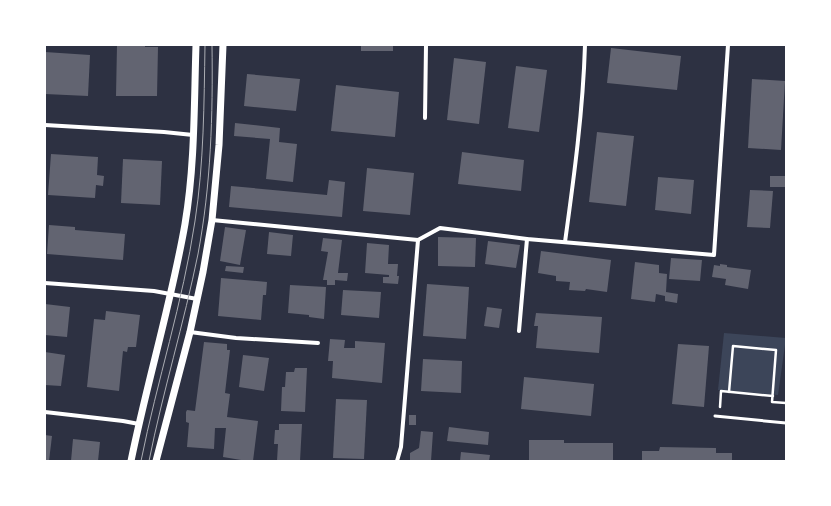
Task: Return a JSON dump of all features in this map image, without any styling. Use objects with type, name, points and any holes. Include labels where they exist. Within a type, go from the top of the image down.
[{"type":"street","points":[[131,461],[170,294],[187,208],[192,163],[196,45]]},
{"type":"street","points":[[156,461],[190,332],[212,220],[219,145],[223,45]]},
{"type":"street","points":[[426,45],[426,118]]},
{"type":"street","points":[[565,242],[579,136],[584,83],[585,45]]},
{"type":"street","points":[[212,220],[418,240],[440,228],[527,239],[714,256],[728,45]]},
{"type":"street","points":[[45,125],[193,135]]},
{"type":"street","points":[[519,331],[527,239]]},
{"type":"street","points":[[397,461],[402,447],[418,240]]},
{"type":"street","points":[[45,283],[154,292],[197,299]]},
{"type":"street","points":[[190,332],[236,338],[318,343]]},
{"type":"street","points":[[45,412],[123,420],[139,424]]},
{"type":"lane","points":[[717,416],[786,423]]},
{"type":"path","points":[[729,392],[733,346],[776,350],[772,402],[786,403]]},
{"type":"path","points":[[717,416],[721,391],[773,396]]},
{"type":"shaded area","points":[[724,333],[786,338],[778,395],[718,390]]},
{"type":"building","points":[[117,45],[145,45],[145,47],[158,47],[157,96],[116,96]]},
{"type":"building","points":[[361,45],[393,45],[393,51],[361,51]]},
{"type":"building","points":[[611,48],[681,56],[677,90],[607,83]]},
{"type":"building","points":[[45,52],[90,55],[88,96],[45,94]]},
{"type":"building","points":[[454,58],[486,62],[479,124],[447,120]]},
{"type":"building","points":[[516,66],[547,70],[539,132],[508,128]]},
{"type":"building","points":[[247,74],[300,79],[296,111],[244,106]]},
{"type":"building","points":[[752,79],[785,81],[781,150],[748,148]]},
{"type":"building","points":[[336,85],[399,92],[395,137],[331,131]]},
{"type":"building","points":[[235,123],[280,128],[279,142],[297,144],[293,182],[266,179],[270,139],[234,136]]},
{"type":"building","points":[[597,132],[634,136],[626,206],[589,202]]},
{"type":"building","points":[[462,152],[524,160],[521,191],[458,184]]},
{"type":"building","points":[[51,154],[98,157],[97,175],[104,176],[103,186],[96,185],[95,198],[48,195]]},
{"type":"building","points":[[123,159],[162,161],[160,205],[121,203]]},
{"type":"building","points":[[367,168],[414,173],[410,215],[363,211]]},
{"type":"building","points":[[770,176],[786,176],[785,187],[770,187]]},
{"type":"building","points":[[658,177],[694,180],[691,214],[655,210]]},
{"type":"building","points":[[329,180],[345,182],[342,217],[229,207],[231,186],[327,195]]},
{"type":"building","points":[[750,190],[773,191],[770,228],[747,227]]},
{"type":"building","points":[[49,225],[75,227],[75,230],[125,234],[123,260],[47,254]]},
{"type":"building","points":[[225,227],[246,230],[240,265],[220,261]]},
{"type":"building","points":[[269,232],[293,235],[291,256],[267,254]]},
{"type":"building","points":[[438,237],[476,238],[475,267],[438,266]]},
{"type":"building","points":[[323,238],[342,240],[338,273],[348,273],[347,281],[335,280],[335,285],[327,285],[327,280],[323,280],[328,252],[321,251]]},
{"type":"building","points":[[488,241],[520,245],[516,268],[485,264]]},
{"type":"building","points":[[367,243],[389,245],[388,264],[398,264],[398,284],[383,283],[383,277],[389,277],[389,275],[365,273]]},
{"type":"building","points":[[541,251],[611,260],[607,292],[586,289],[585,291],[569,290],[570,282],[556,281],[556,276],[538,273]]},
{"type":"building","points":[[671,258],[702,260],[700,281],[669,279]]},
{"type":"building","points":[[635,262],[659,265],[659,273],[667,274],[666,292],[678,294],[677,303],[665,301],[665,296],[656,294],[655,302],[631,299]]},
{"type":"building","points":[[720,264],[727,265],[727,267],[751,270],[748,289],[725,285],[726,279],[712,277],[714,265],[720,266]]},
{"type":"building","points":[[226,266],[244,267],[243,273],[225,271]]},
{"type":"building","points":[[221,278],[267,282],[266,295],[263,295],[261,320],[218,316]]},
{"type":"building","points":[[427,284],[469,287],[466,339],[423,336]]},
{"type":"building","points":[[290,285],[326,287],[324,319],[309,317],[309,315],[288,313]]},
{"type":"building","points":[[343,290],[381,292],[379,318],[341,315]]},
{"type":"building","points":[[45,304],[70,307],[67,337],[45,335]]},
{"type":"building","points":[[487,307],[502,309],[499,328],[484,326]]},
{"type":"building","points":[[106,311],[140,315],[136,347],[128,347],[127,352],[123,351],[119,391],[87,387],[94,319],[105,320]]},
{"type":"building","points":[[536,313],[602,317],[599,353],[536,348],[538,326],[534,326]]},
{"type":"building","points":[[330,339],[345,340],[344,348],[355,348],[355,341],[385,343],[382,383],[332,378],[333,361],[328,361]]},
{"type":"building","points":[[204,342],[227,344],[227,350],[230,350],[225,393],[230,394],[227,417],[258,421],[253,461],[241,461],[223,457],[226,428],[215,428],[214,449],[187,447],[189,423],[186,422],[186,412],[187,410],[195,411]]},
{"type":"building","points":[[678,344],[709,346],[704,407],[672,404]]},
{"type":"building","points":[[45,352],[65,355],[61,386],[45,385]]},
{"type":"building","points":[[243,355],[269,358],[264,391],[239,387]]},
{"type":"building","points":[[423,359],[462,361],[461,393],[421,391]]},
{"type":"building","points":[[295,368],[307,368],[305,412],[281,411],[282,387],[285,387],[286,372],[294,372]]},
{"type":"building","points":[[524,377],[594,384],[591,416],[521,409]]},
{"type":"building","points":[[336,399],[367,400],[364,459],[333,458]]},
{"type":"building","points":[[409,415],[416,415],[416,425],[409,425]]},
{"type":"building","points":[[279,424],[302,424],[300,461],[277,461],[278,444],[274,444],[275,430],[279,430]]},
{"type":"building","points":[[449,427],[489,432],[488,445],[447,441]]},
{"type":"building","points":[[421,431],[433,432],[431,461],[410,461],[410,453],[419,448]]},
{"type":"building","points":[[45,435],[52,436],[49,461],[45,461]]},
{"type":"building","points":[[73,439],[100,442],[98,461],[71,461]]},
{"type":"building","points":[[529,440],[564,440],[564,443],[613,443],[613,460],[529,461]]},
{"type":"building","points":[[660,447],[716,448],[716,453],[732,453],[732,461],[642,461],[642,451],[659,451]]},
{"type":"building","points":[[461,452],[490,455],[489,461],[460,461]]},
{"type":"tram line","points":[[141,461],[154,401],[184,281],[195,221],[202,155],[205,45]]},
{"type":"tram line","points":[[149,461],[198,254],[206,202],[210,150],[212,45]]}]
